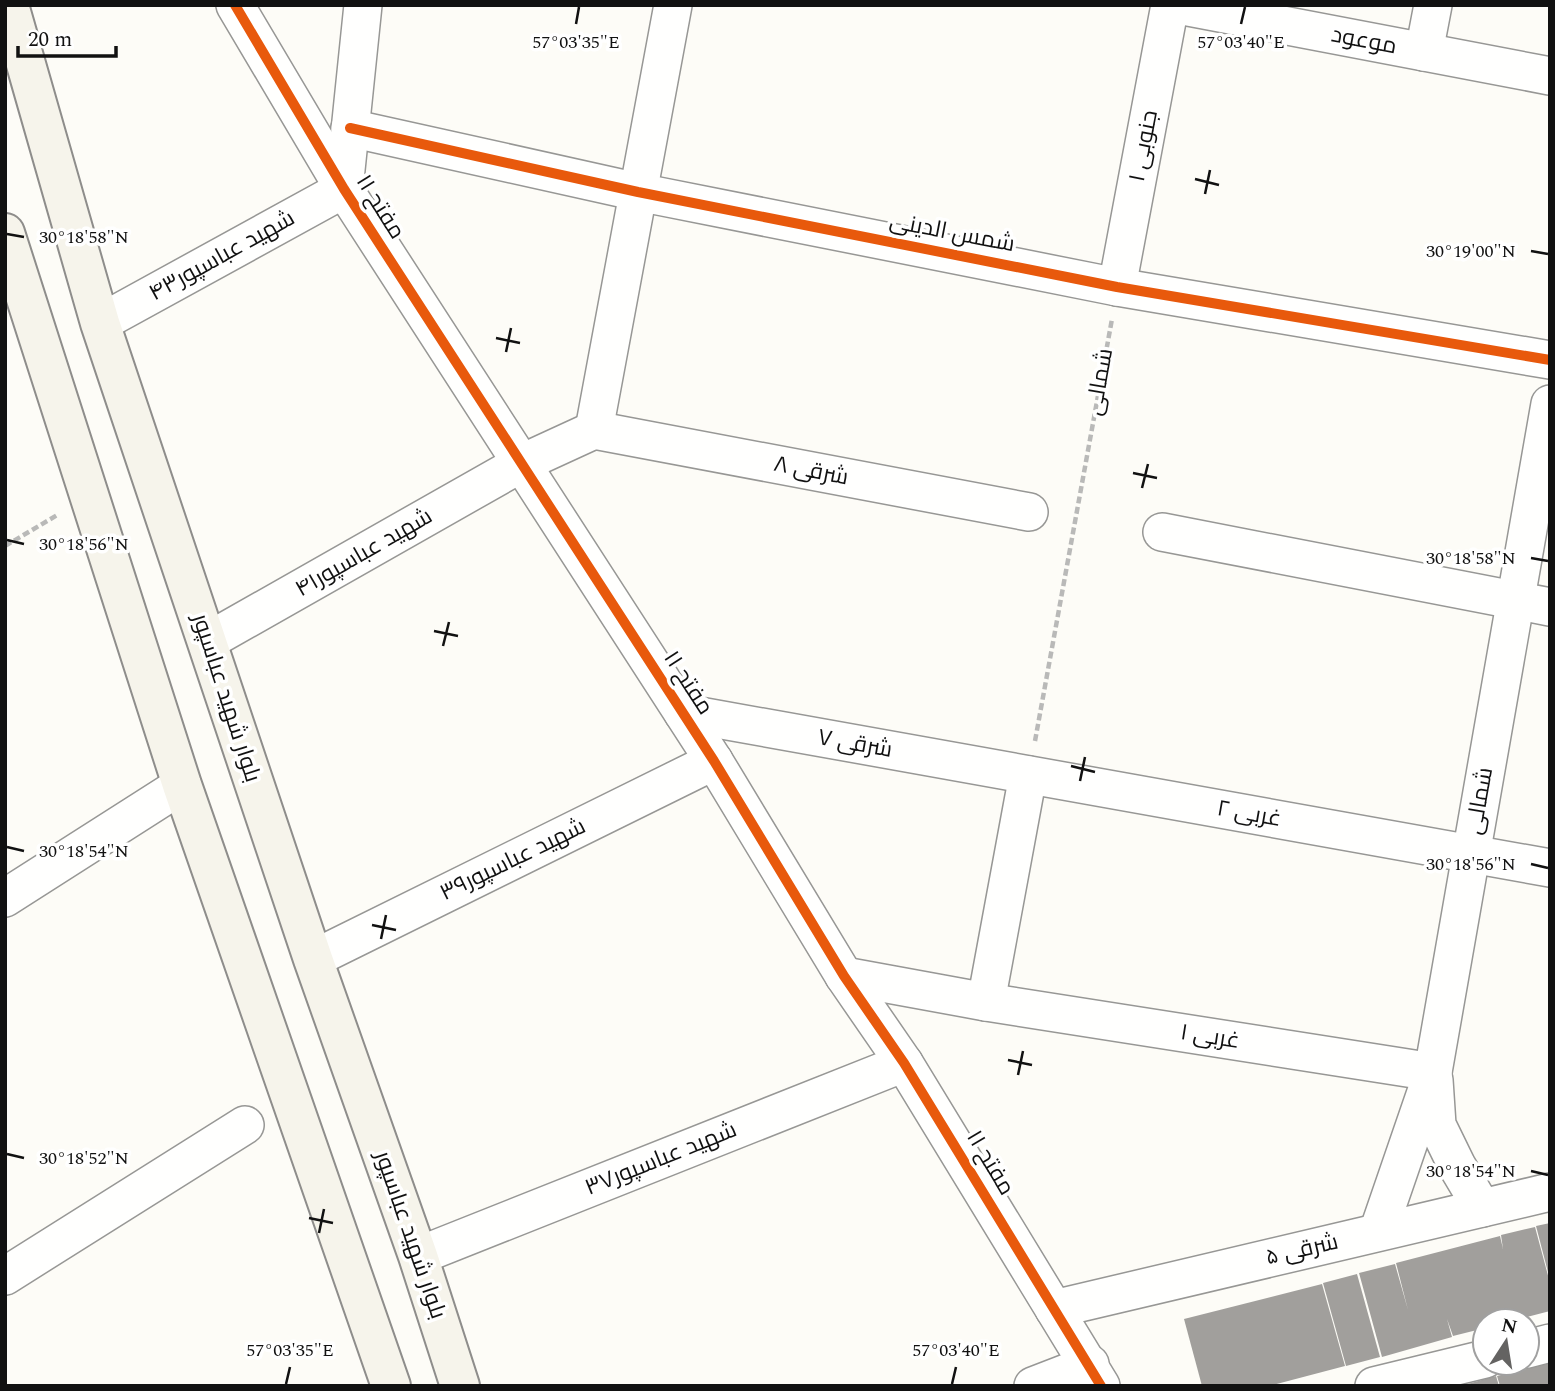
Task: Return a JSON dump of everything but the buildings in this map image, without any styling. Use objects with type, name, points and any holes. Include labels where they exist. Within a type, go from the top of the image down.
[{"type":"main road","name":"بلوار شهید عباسپور","points":[[9,5],[100,323],[313,959],[418,1256],[460,1386]]},
{"type":"main road","points":[[5,233],[182,785],[391,1386]]},
{"type":"street","name":"مفتح ۱۱","points":[[235,5],[344,189],[714,761],[845,976],[904,1063],[1095,1375]]},
{"type":"street","name":"مفتح ۱۱","points":[[344,189],[363,5]]},
{"type":"street","points":[[594,430],[673,5]]},
{"type":"street","name":"۱ جنوبی","points":[[1117,287],[1170,5]]},
{"type":"street","name":"موعود","points":[[1178,5],[1550,76]]},
{"type":"street","points":[[1424,52],[1433,5]]},
{"type":"street","name":"شمس الدینی","points":[[350,128],[638,192],[1117,287],[1550,360]]},
{"type":"street","name":"۴۳شهید عباسپور","points":[[100,323],[344,189]]},
{"type":"street","name":"شمالی","points":[[1378,1232],[1433,1072],[1471,853],[1533,603],[1550,404]]},
{"type":"street","name":"۴۱شهید عباسپور","points":[[208,641],[520,464],[594,430]]},
{"type":"street","name":"شرقی ۸","points":[[594,430],[1028,512]]},
{"type":"street","points":[[1162,532],[1533,603]]},
{"type":"street","name":"شرقی ۷","points":[[683,713],[1028,775]]},
{"type":"street","name":"شهید عباسپور۳۹","points":[[313,959],[714,761]]},
{"type":"street","points":[[986,1002],[1028,775]]},
{"type":"street","name":"غربی ۲","points":[[1028,775],[1550,867]]},
{"type":"street","points":[[5,898],[182,785]]},
{"type":"street","name":"غربی ۱","points":[[845,976],[986,1002],[1433,1072]]},
{"type":"street","name":"شهید عباسپور۳۷","points":[[418,1256],[904,1063]]},
{"type":"street","points":[[1433,1072],[1437,1125],[1482,1208]]},
{"type":"street","points":[[5,1276],[245,1125]]},
{"type":"street","name":"شرقی ۵","points":[[1054,1309],[1550,1192]]},
{"type":"street","points":[[1374,1386],[1471,1362]]},
{"type":"street","points":[[1033,1386],[1095,1375]]},
{"type":"path","points":[[5,546],[88,497]]},
{"type":"cycle path","points":[[235,5],[344,189],[714,761],[844,976],[904,1063],[1101,1386]]},
{"type":"cycle path","points":[[350,128],[638,192],[1117,287],[1550,360]]}]
